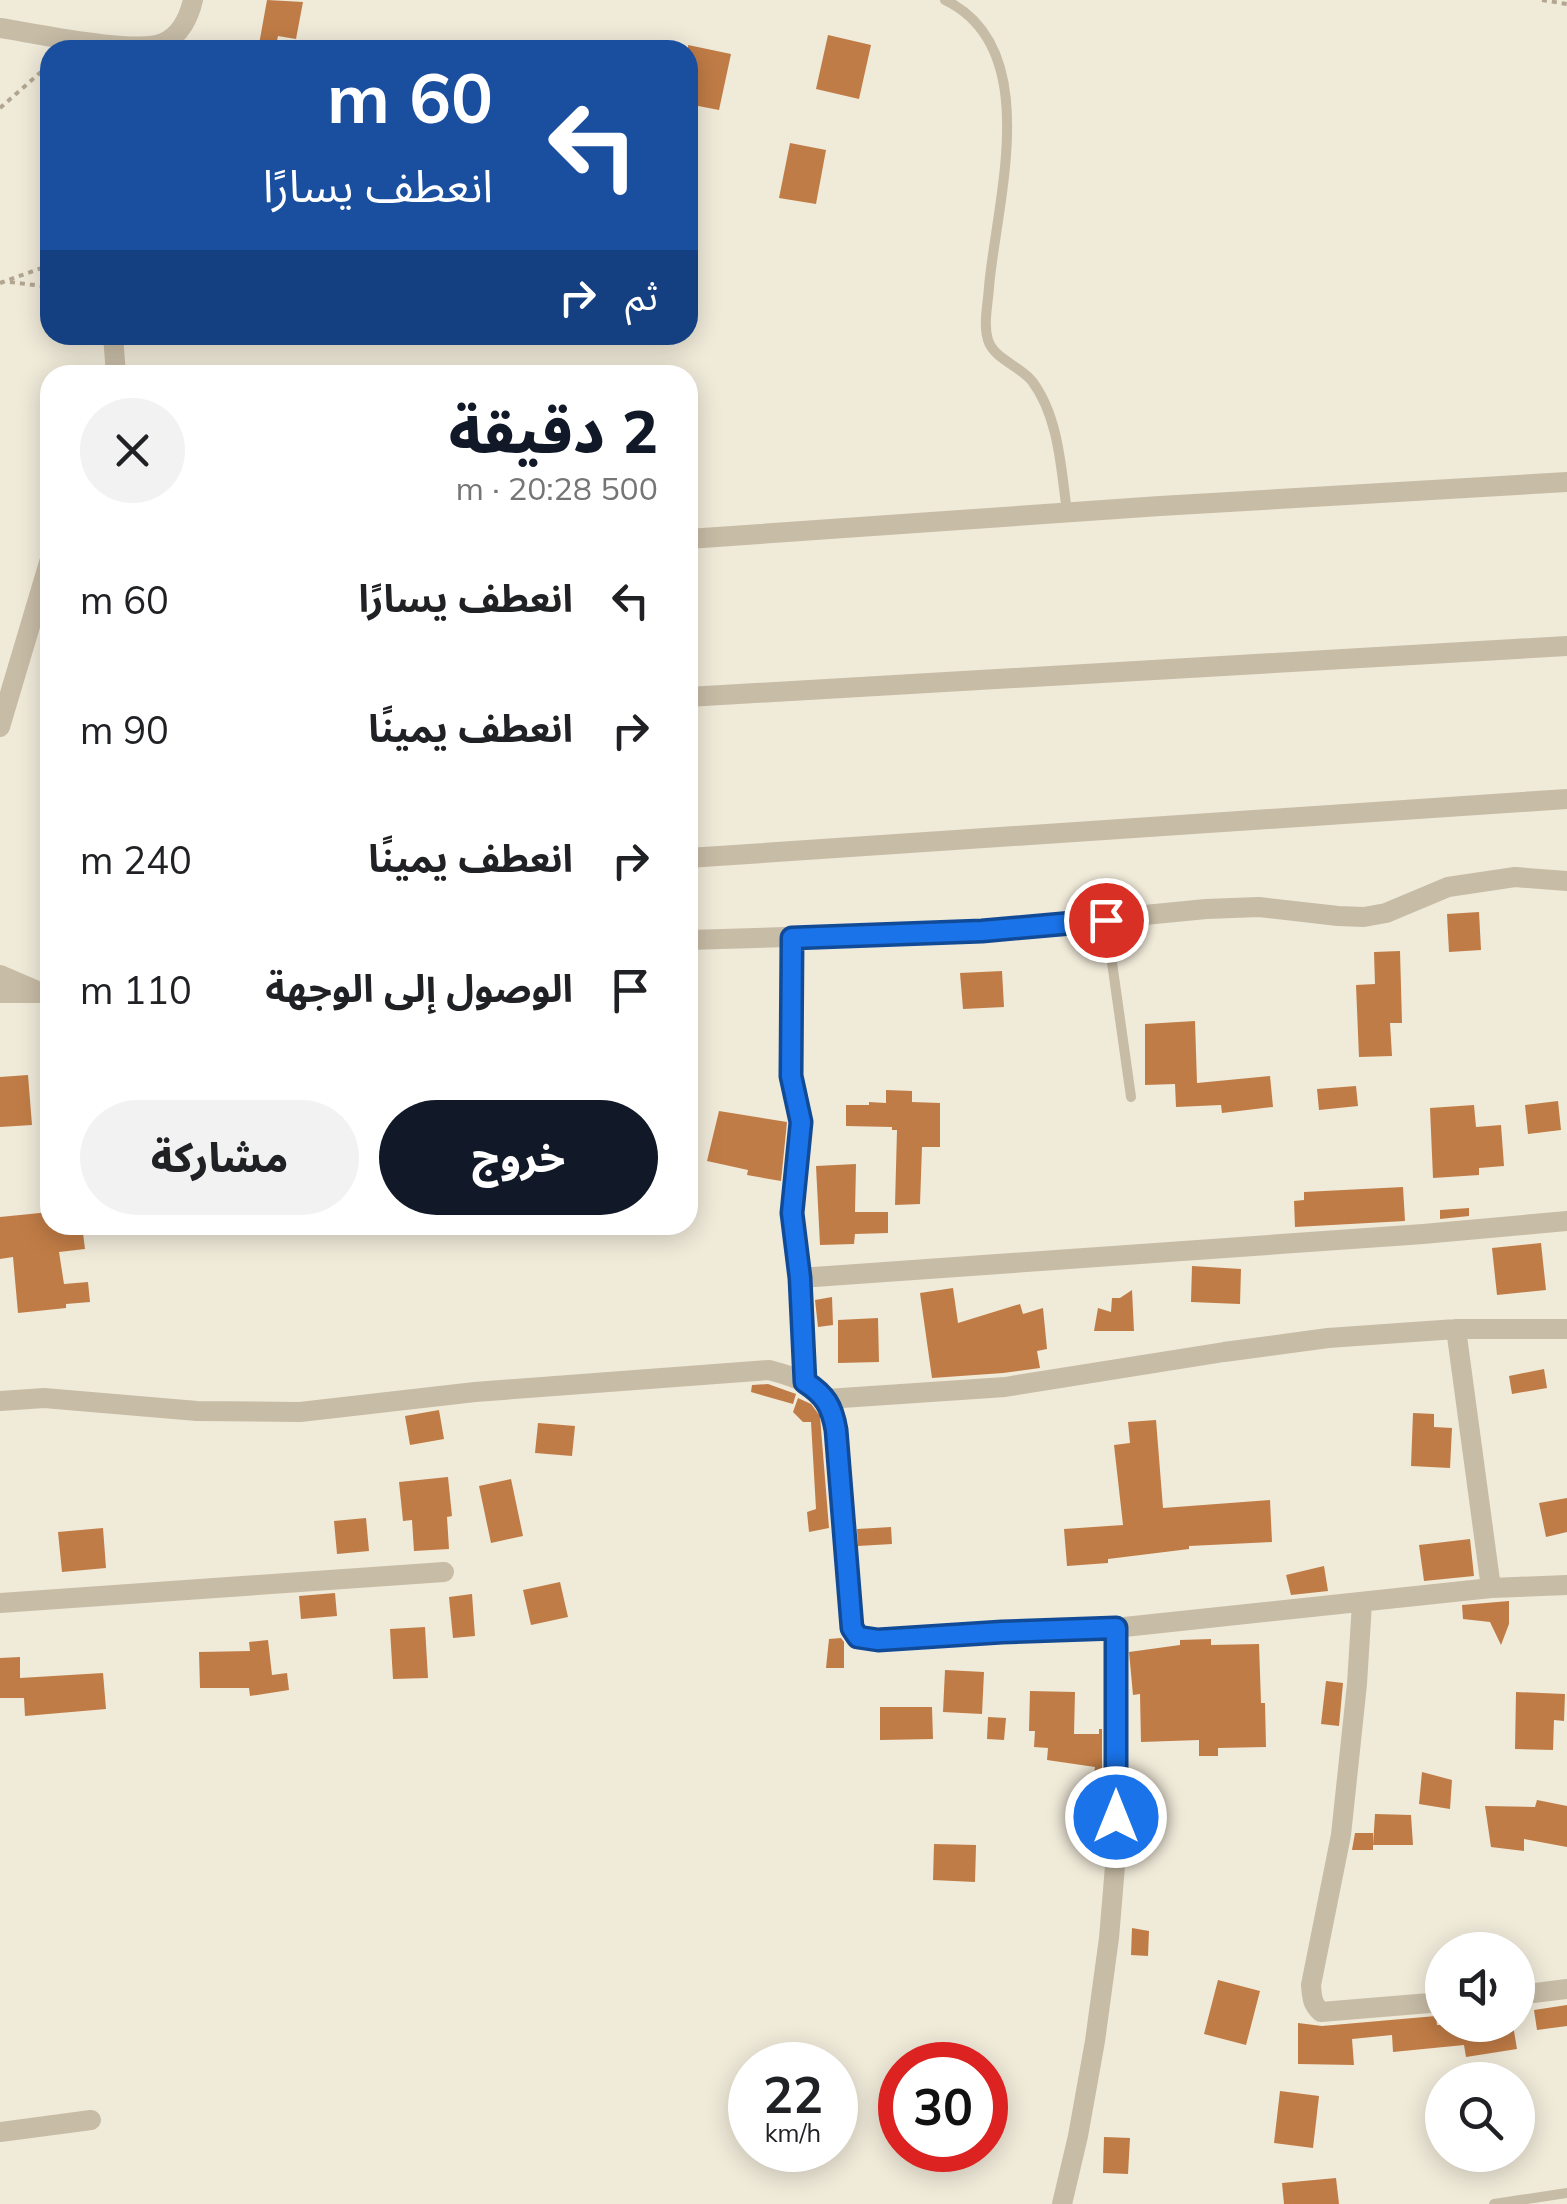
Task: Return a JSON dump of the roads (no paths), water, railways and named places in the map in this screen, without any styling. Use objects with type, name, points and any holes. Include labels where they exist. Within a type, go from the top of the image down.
[{"type":"street","points":[[168,40],[179,32],[194,0]]},
{"type":"street","points":[[0,28],[79,40]]},
{"type":"street","points":[[698,538],[1567,482]]},
{"type":"street","points":[[0,726],[40,592]]},
{"type":"street","points":[[698,696],[1567,646]]},
{"type":"street","points":[[698,857],[1567,799]]},
{"type":"street","points":[[698,940],[982,931],[1206,908],[1259,907],[1364,917],[1386,913],[1448,887],[1515,878],[1567,881]]},
{"type":"street","points":[[792,938],[791,1076],[801,1122],[792,1213],[805,1382]]},
{"type":"street","points":[[0,974],[40,991]]},
{"type":"street","points":[[0,993],[40,993]]},
{"type":"street","points":[[800,1278],[1567,1221]]},
{"type":"street","points":[[827,1400],[1005,1387],[1328,1338],[1456,1329],[1566,1335]]},
{"type":"street","points":[[1456,1329],[1491,1588]]},
{"type":"street","points":[[0,1401],[44,1398],[197,1411],[300,1412],[475,1392],[768,1370],[805,1382],[827,1400],[833,1412],[852,1628],[858,1637],[878,1640],[1116,1628],[1491,1588],[1567,1585]]},
{"type":"street","points":[[0,1603],[444,1572]]},
{"type":"street","points":[[1362,1603],[1358,1684],[1341,1835],[1311,1986],[1312,1998],[1321,2012],[1425,2003]]},
{"type":"street","points":[[1062,2204],[1078,2136],[1109,1938],[1116,1854],[1116,1628]]},
{"type":"street","points":[[1535,1992],[1567,1989]]},
{"type":"street","points":[[0,2132],[91,2120]]},
{"type":"lane","points":[[945,0],[971,16],[986,35],[1005,87],[1007,148],[991,267],[988,340],[994,351],[1032,381],[1044,401],[1059,456],[1066,512]]},
{"type":"lane","points":[[1106,920],[1131,1097]]},
{"type":"lane","points":[[1494,2204],[1567,2193]]}]
